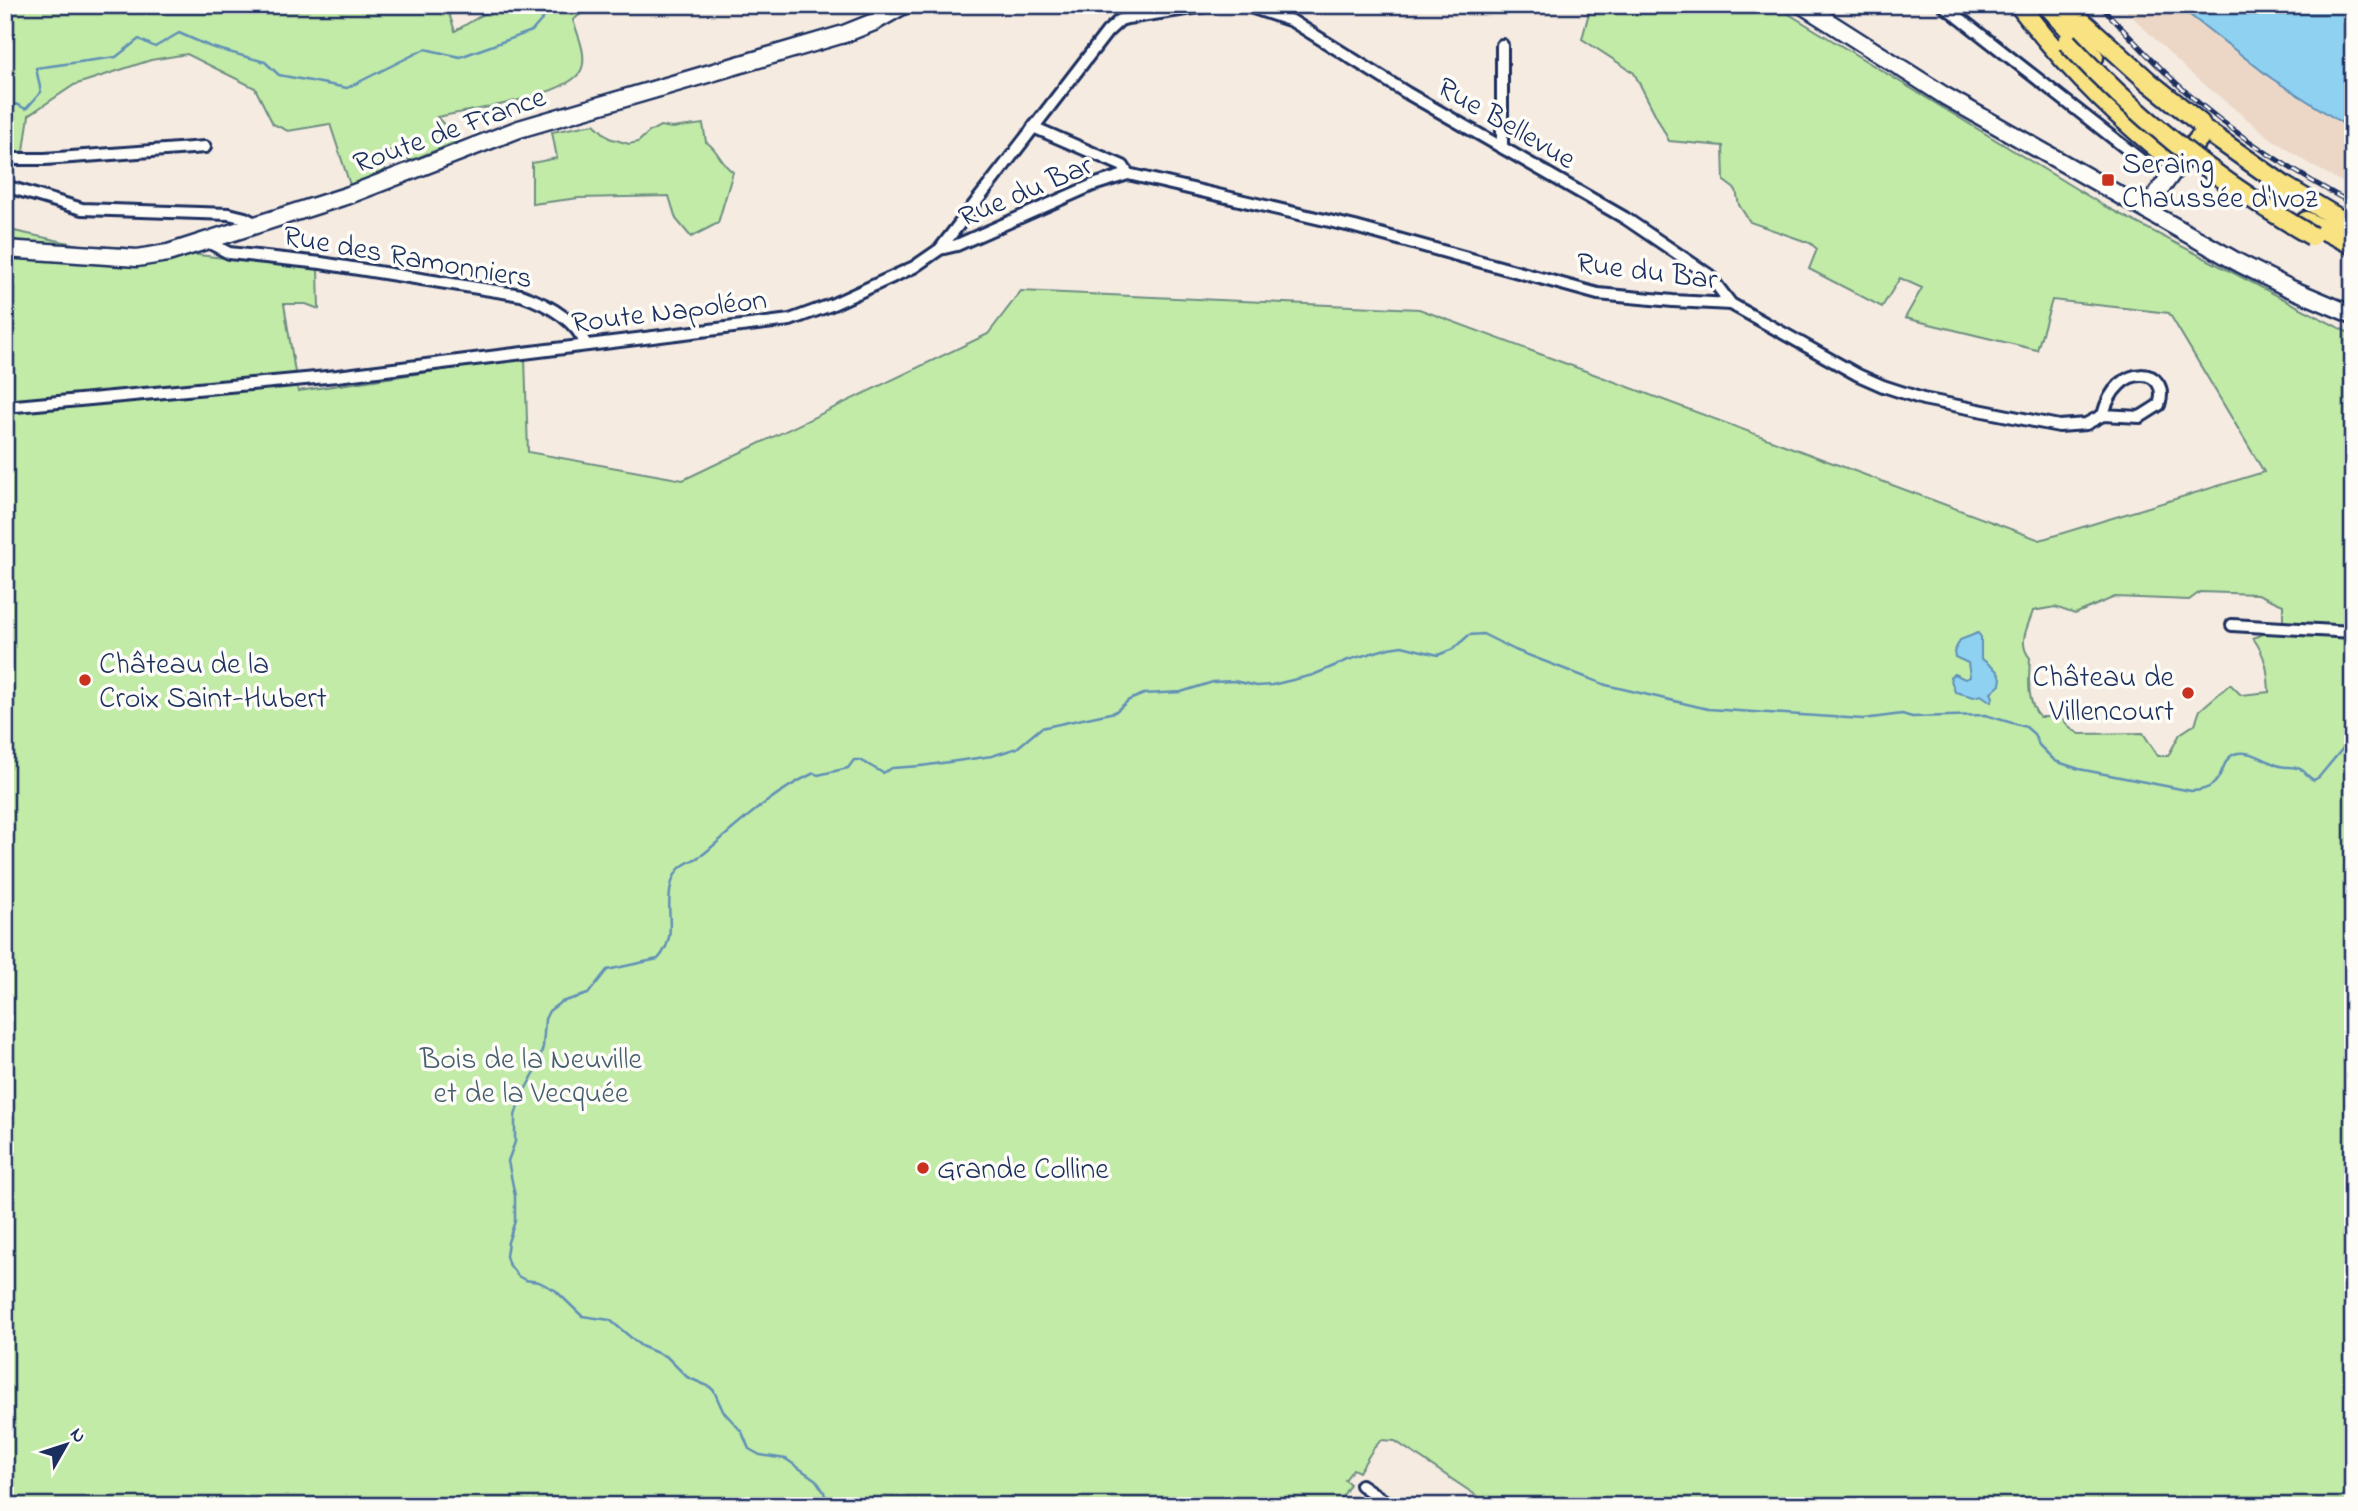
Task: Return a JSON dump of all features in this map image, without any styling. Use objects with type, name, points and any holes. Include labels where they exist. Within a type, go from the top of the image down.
[{"type":"highway","points":[[2019,5],[2087,84],[2139,134],[2178,166],[2203,130]]},
{"type":"highway","points":[[2037,5],[2067,42],[2118,95],[2183,152],[2235,190],[2353,255]]},
{"type":"highway","points":[[2047,5],[2094,57],[2143,105],[2187,142],[2309,229],[2353,245]]},
{"type":"highway","points":[[2064,5],[2149,82],[2200,123],[2203,130],[2287,187],[2353,227]]},
{"type":"main road","name":"Route de France","points":[[5,249],[151,257],[359,192],[519,129],[844,34],[874,22],[904,5]]},
{"type":"main road","points":[[1802,5],[1945,96],[2289,288],[2353,315]]},
{"type":"main road","points":[[2146,209],[2178,166]]},
{"type":"street","name":"Route Napoléon","points":[[5,408],[282,383],[801,317],[914,267],[940,249],[1107,32],[1120,20],[1213,5]]},
{"type":"street","name":"Rue Bellevue","points":[[1244,5],[1292,21],[1407,93],[1600,203],[1709,275],[1731,304]]},
{"type":"street","points":[[1943,5],[2150,167]]},
{"type":"street","points":[[1502,46],[1502,146]]},
{"type":"street","name":"Rue du Bar","points":[[1033,127],[1123,166],[1128,174]]},
{"type":"street","points":[[5,159],[48,159],[205,147]]},
{"type":"street","name":"Rue du Bar","points":[[940,249],[957,245],[1093,185],[1128,174],[1355,226],[1586,291],[1673,301],[1731,304],[1858,375],[1911,395],[2059,426],[2086,425],[2103,415],[2140,417],[2159,405],[2161,394],[2158,386],[2149,376],[2129,376],[2112,392],[2103,415]]},
{"type":"street","points":[[5,186],[82,209],[229,215],[258,225]]},
{"type":"street","name":"Rue des Ramonniers","points":[[206,242],[229,253],[321,263],[521,295],[542,303],[563,316],[582,335],[586,345]]},
{"type":"street","points":[[2232,625],[2353,632]]},
{"type":"street","points":[[1361,1485],[1392,1506]]},
{"type":"shaded area","points":[[2120,5],[2177,5],[2271,78],[2353,130],[2353,188],[2311,165],[2269,137],[2189,72]]},
{"type":"green space","points":[[5,5],[446,5],[455,31],[494,8],[506,5],[593,5],[573,20],[583,56],[582,68],[575,78],[560,87],[517,101],[437,117],[459,141],[409,161],[402,146],[380,154],[386,171],[350,185],[330,124],[288,131],[273,124],[255,88],[187,54],[151,60],[74,85],[29,115],[24,151],[5,154]]},
{"type":"green space","name":"Bois de la Neuville et de la Vecquée","points":[[1591,5],[1774,5],[2106,207],[2353,335],[2353,1506],[1492,1506],[1395,1441],[1381,1440],[1359,1472],[1353,1469],[1345,1480],[1350,1484],[1337,1506],[9,1506],[5,1475],[5,229],[83,246],[82,260],[190,254],[318,269],[319,309],[306,304],[284,304],[298,391],[525,358],[528,452],[683,480],[988,334],[1021,291],[1419,309],[2040,540],[2264,472],[2169,313],[2052,300],[2037,350],[1905,318],[1922,288],[1900,278],[1882,307],[1809,269],[1817,249],[1810,243],[1750,222],[1739,205],[1736,190],[1724,181],[1723,146],[1669,141],[1634,73],[1582,39]],"holes":[[[2200,592],[2258,594],[2283,605],[2283,625],[2253,638],[2266,664],[2269,692],[2241,695],[2230,684],[2200,710],[2195,724],[2180,734],[2168,756],[2158,756],[2143,733],[2080,734],[2071,729],[2061,717],[2040,717],[2032,704],[2029,689],[2030,658],[2024,641],[2033,611],[2055,607],[2075,614],[2115,597],[2189,600]]]},
{"type":"green space","points":[[594,124],[609,138],[629,144],[638,142],[660,126],[672,128],[703,124],[706,142],[733,172],[718,223],[691,237],[676,219],[669,196],[579,198],[532,204],[532,163],[557,158],[552,132]]},
{"type":"water","points":[[2177,5],[2353,5],[2353,130],[2271,78]]},
{"type":"water","points":[[1978,633],[1981,637],[1981,658],[1997,671],[2001,678],[2000,685],[1991,693],[1991,702],[1981,695],[1974,697],[1955,692],[1950,677],[1954,674],[1965,679],[1970,677],[1968,663],[1955,657],[1954,652],[1960,640]]},
{"type":"waterway","points":[[5,119],[16,104],[26,109],[41,92],[36,68],[116,57],[139,39],[155,47],[179,33],[211,47],[265,62],[279,75],[347,88],[425,49],[460,57],[532,31],[555,5]]},
{"type":"waterway","points":[[828,1506],[824,1492],[816,1480],[786,1459],[760,1455],[749,1449],[742,1432],[723,1411],[710,1387],[687,1377],[667,1357],[641,1346],[610,1320],[582,1316],[555,1290],[518,1276],[506,1256],[515,1221],[515,1196],[508,1161],[515,1142],[515,1116],[520,1099],[537,1068],[543,1047],[545,1019],[549,1011],[561,1002],[588,994],[607,970],[658,959],[668,940],[670,893],[678,870],[701,856],[771,799],[814,773],[818,775],[848,768],[854,760],[860,760],[883,773],[892,768],[992,756],[1017,748],[1041,728],[1115,712],[1129,700],[1144,694],[1181,692],[1213,682],[1272,685],[1313,675],[1348,660],[1389,648],[1402,646],[1438,655],[1453,649],[1469,635],[1483,634],[1515,650],[1606,685],[1708,709],[1863,719],[1902,714],[1912,717],[1985,715],[2026,727],[2055,761],[2079,769],[2191,791],[2212,785],[2227,760],[2238,753],[2300,769],[2314,780],[2353,736]]},
{"type":"waterway","points":[[848,1506],[856,1501],[860,1506]]},
{"type":"railway","points":[[2100,5],[2187,93],[2218,118],[2274,158],[2353,204]]},
{"type":"place","name":"Seraing Chaussée d'Ivoz","points":[[2108,180]]},
{"type":"place","name":"Château de la Croix Saint-Hubert","points":[[85,680]]},
{"type":"place","name":"Château de Villencourt","points":[[2188,693]]},
{"type":"place","name":"Grande Colline","points":[[923,1168]]}]
